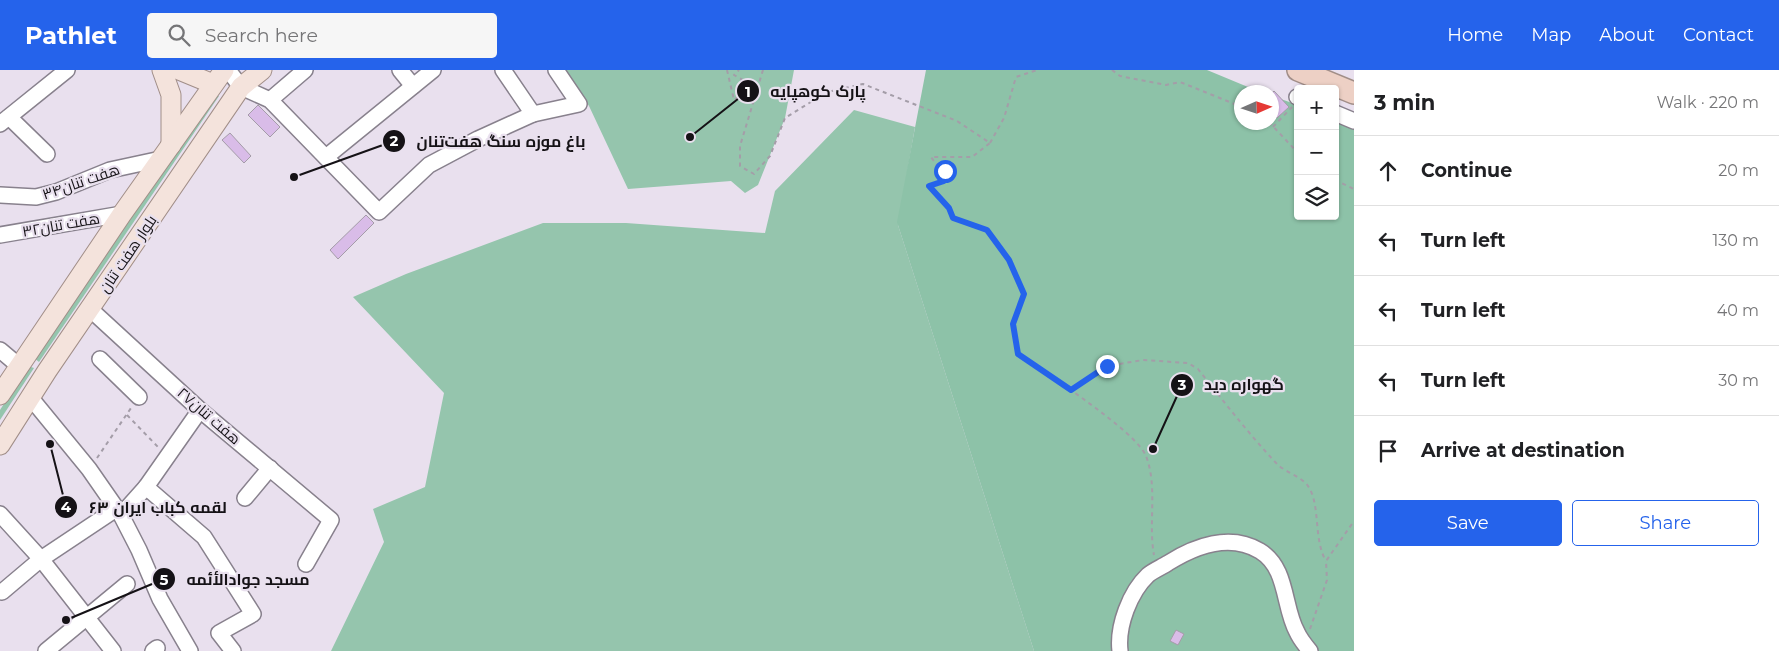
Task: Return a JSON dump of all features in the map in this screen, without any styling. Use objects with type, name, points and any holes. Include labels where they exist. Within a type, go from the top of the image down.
[{"type":"highway","points":[[1298,70],[1354,93]]},
{"type":"main road","points":[[162,70],[171,94],[166,152]]},
{"type":"main road","points":[[180,70],[222,75]]},
{"type":"main road","name":"بلوار هفت تنان","points":[[0,445],[30,397],[242,87],[262,70]]},
{"type":"main road","name":"بلوار هفت تنان","points":[[0,395],[122,214],[222,75]]},
{"type":"street","points":[[47,154],[4,120],[67,70]]},
{"type":"street","points":[[270,100],[305,70]]},
{"type":"street","points":[[400,70],[413,86]]},
{"type":"street","points":[[326,158],[433,70]]},
{"type":"street","points":[[503,70],[533,114]]},
{"type":"street","points":[[222,75],[270,100],[379,212],[429,165],[478,138],[533,114],[579,104],[556,70]]},
{"type":"street","points":[[1339,115],[1354,121]]},
{"type":"street","name":"هفت تنان۳۴","points":[[0,195],[36,197],[56,192],[110,170],[166,152]]},
{"type":"street","name":"هفت تنان۳۲","points":[[0,235],[122,214]]},
{"type":"street","name":"هفت تنان۲۷","points":[[90,309],[200,410],[331,520],[306,564]]},
{"type":"street","points":[[0,350],[19,366]]},
{"type":"street","points":[[100,359],[139,397]]},
{"type":"street","points":[[30,397],[89,469],[119,512],[139,550],[160,599],[190,651]]},
{"type":"street","points":[[2,592],[41,560],[119,512],[146,487],[200,410]]},
{"type":"street","points":[[245,498],[270,468]]},
{"type":"street","points":[[146,487],[204,537],[252,614],[219,632],[233,651]]},
{"type":"street","points":[[0,514],[41,560],[113,651]]},
{"type":"street","points":[[1120,651],[1121,627],[1135,591],[1149,574],[1198,546],[1223,542],[1243,544],[1261,552],[1276,565],[1296,632],[1310,651]]},
{"type":"street","points":[[46,651],[127,584]]},
{"type":"path","points":[[727,70],[734,100],[752,85],[734,75],[739,70]]},
{"type":"path","points":[[763,70],[740,146],[740,166],[754,174],[770,156],[785,118],[827,92],[863,84],[957,121],[990,143]]},
{"type":"path","points":[[1037,70],[1016,77],[1004,118],[990,143],[972,157],[931,157],[945,171],[944,181],[929,186],[949,208],[953,218],[987,230],[1009,260],[1024,294],[1013,324],[1018,354],[1071,390],[1134,439],[1146,456],[1152,483],[1151,536],[1157,570]]},
{"type":"path","points":[[1112,70],[1120,76],[1166,85],[1180,82],[1234,104]]},
{"type":"path","points":[[1279,120],[1294,103]]},
{"type":"path","points":[[1276,130],[1294,149]]},
{"type":"path","points":[[1339,182],[1354,189]]},
{"type":"path","points":[[1071,390],[1107,366],[1143,360],[1188,362],[1198,369],[1247,432],[1279,466],[1308,486],[1314,507],[1320,551],[1326,561],[1327,580],[1311,626]]},
{"type":"path","points":[[89,469],[139,397]]},
{"type":"path","points":[[127,414],[168,456]]},
{"type":"path","points":[[1326,561],[1354,521]]},
{"type":"green space","points":[[565,70],[794,70],[785,118],[758,185],[745,193],[731,181],[628,189],[589,106]]},
{"type":"green space","points":[[926,70],[1207,70],[1243,85],[1234,85],[1234,130],[1279,130],[1279,98],[1294,104],[1294,220],[1339,220],[1339,119],[1354,125],[1354,651],[1034,651],[897,222]]},
{"type":"green space","points":[[214,94],[219,96],[39,362],[34,358]]},
{"type":"green space","points":[[854,110],[915,127],[898,225],[1034,651],[331,651],[384,542],[373,509],[425,487],[444,393],[353,297],[406,274],[543,223],[626,223],[765,233],[775,191]]},
{"type":"green space","points":[[28,366],[34,368],[0,420],[0,410]]},
{"type":"building","points":[[1279,96],[1289,107],[1279,116]]},
{"type":"building","points":[[258,105],[280,127],[270,137],[248,115]]},
{"type":"building","points":[[230,133],[251,156],[244,163],[222,140]]},
{"type":"building","points":[[366,215],[374,223],[338,259],[330,250]]},
{"type":"building","points":[[1176,630],[1184,634],[1178,645],[1170,641]]},
{"type":"place","name":"پارک کوهپایه","points":[[690,137]]},
{"type":"place","name":"باغ‌ موزه سنگ هفت‌تنان","points":[[294,177]]},
{"type":"place","name":"لقمه کباب ایران ۶۳","points":[[50,444]]},
{"type":"place","name":"گهواره دید","points":[[1153,449]]},
{"type":"place","name":"مسجد جوادالأئمه","points":[[66,620]]},
{"type":"route","points":[[945,171],[944,181],[929,186],[949,208],[953,218],[987,230],[1009,260],[1024,294],[1013,324],[1018,354],[1071,390],[1107,366]]}]
